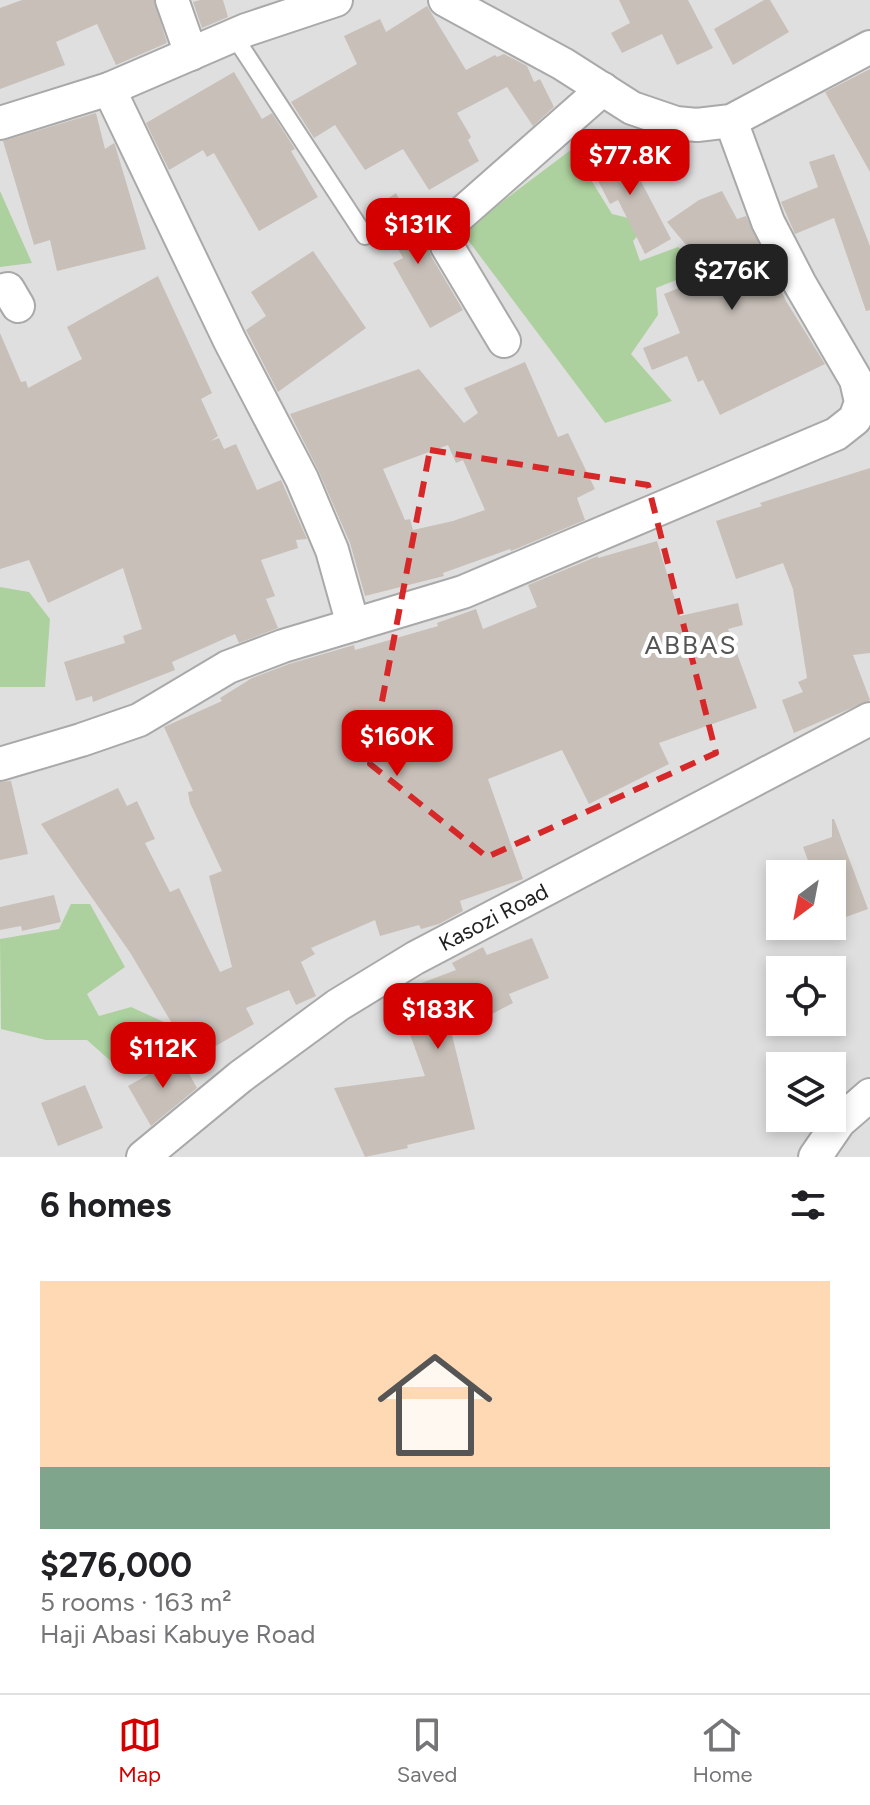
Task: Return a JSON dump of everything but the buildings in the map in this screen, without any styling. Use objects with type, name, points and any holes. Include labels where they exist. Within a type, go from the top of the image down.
[{"type":"street","points":[[172,0],[191,54]]},
{"type":"street","points":[[0,123],[109,89],[234,36],[336,0]]},
{"type":"street","points":[[445,0],[563,64],[632,108],[676,123],[697,125],[731,121],[870,47]]},
{"type":"street","points":[[109,89],[230,341],[302,479],[332,550],[353,625]]},
{"type":"street","points":[[504,341],[447,246],[445,233],[453,221],[603,89]]},
{"type":"street","points":[[0,764],[139,720],[228,667],[283,646],[463,592],[836,434],[865,411],[856,380],[768,222],[731,121]]},
{"type":"street","name":"Kasozi Road","points":[[143,1157],[240,1077],[338,1005],[402,965],[870,719]]},
{"type":"street","points":[[815,1157],[839,1122],[870,1095]]},
{"type":"lane","points":[[234,36],[365,236]]},
{"type":"highlighted area","points":[[430,450],[648,485],[716,753],[487,857],[370,764]]},
{"type":"shaded area","points":[[0,0],[870,0],[870,1157],[0,1157]]},
{"type":"green space","points":[[572,149],[612,214],[649,223],[633,241],[640,261],[678,247],[702,270],[656,288],[658,315],[631,354],[672,401],[605,423],[462,232]]},
{"type":"green space","points":[[0,191],[32,263],[0,267]]},
{"type":"green space","points":[[0,587],[29,592],[50,619],[45,687],[0,687]]},
{"type":"green space","points":[[71,904],[90,904],[125,967],[87,994],[99,1016],[131,1007],[166,1023],[174,1046],[123,1072],[87,1040],[46,1040],[1,1029],[0,939],[59,929]]},
{"type":"district","name":"ABBAS","points":[[691,645]]}]
